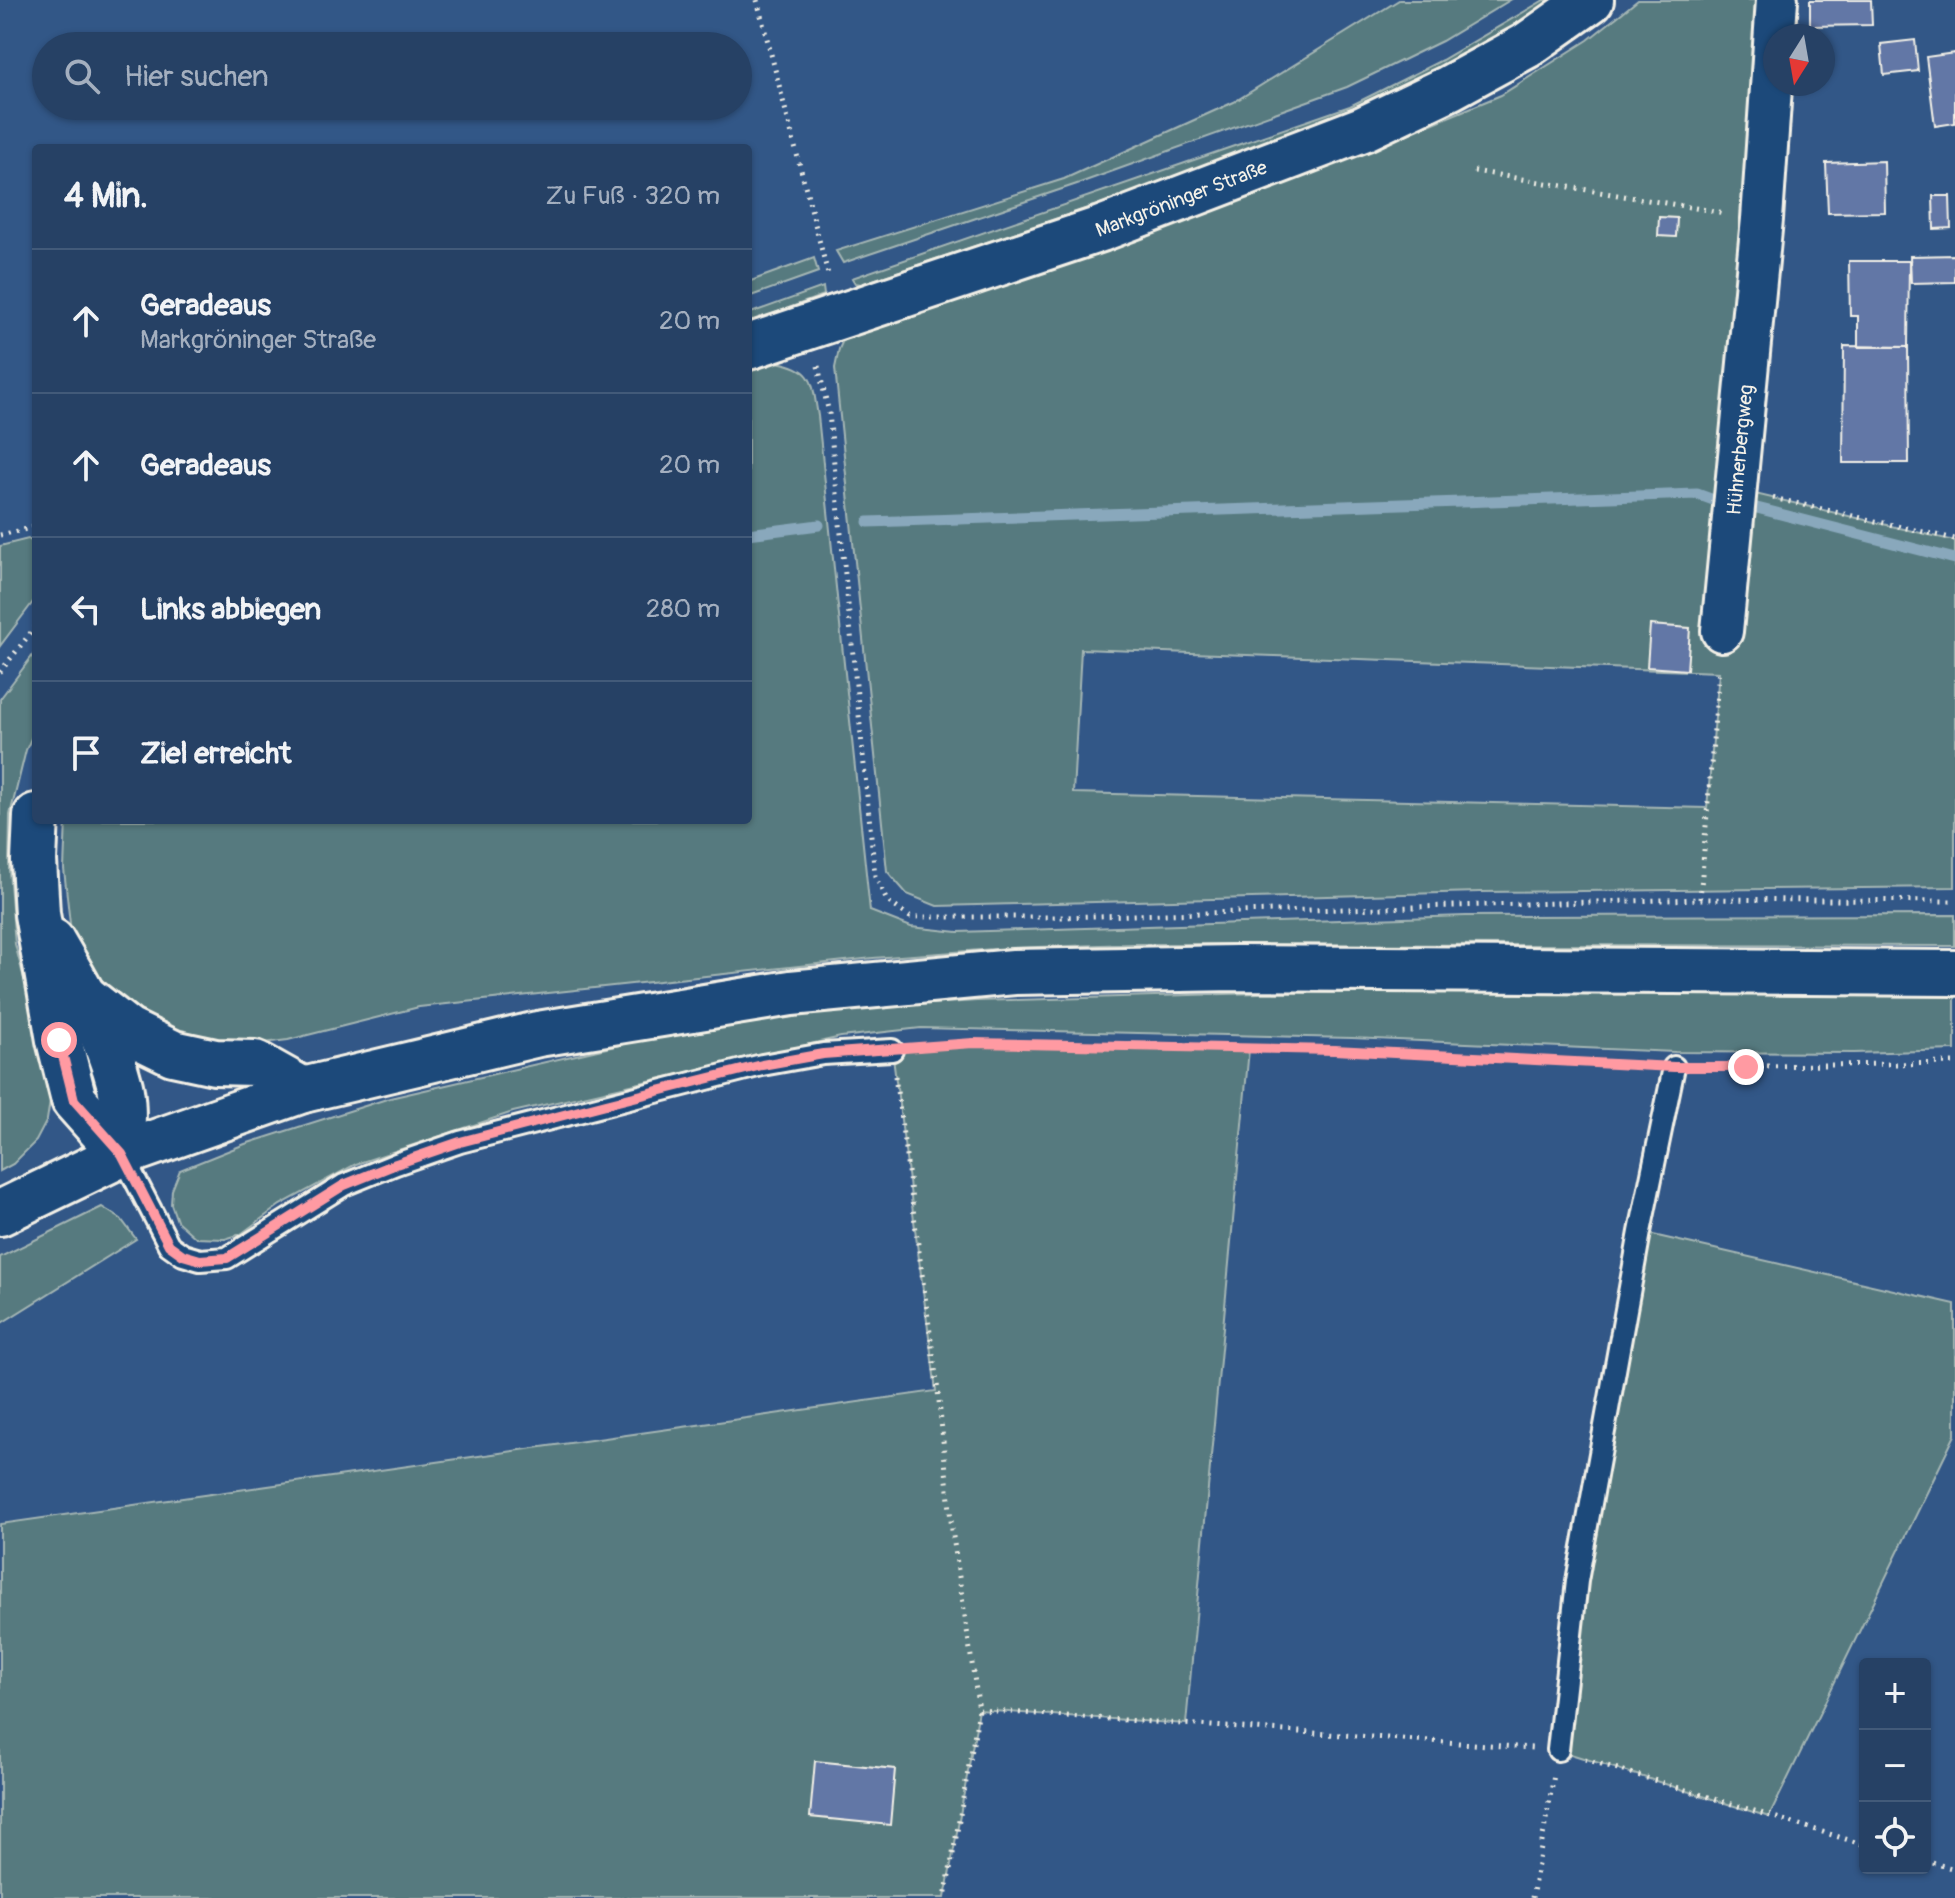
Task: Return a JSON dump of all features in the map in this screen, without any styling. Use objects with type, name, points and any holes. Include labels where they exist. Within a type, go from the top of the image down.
[{"type":"main road","name":"Markgröninger Straße","points":[[752,346],[1101,229],[1363,129],[1449,88],[1526,46],[1591,0]]},
{"type":"main road","points":[[36,824],[37,914],[59,1040],[74,1100],[122,1154]]},
{"type":"main road","points":[[37,914],[85,998],[105,1043],[121,1089],[122,1154]]},
{"type":"main road","points":[[0,1213],[122,1154],[303,1090],[538,1034],[658,1013],[867,985],[1014,972],[1404,968],[1955,973]]},
{"type":"main road","points":[[85,998],[128,1031],[173,1053],[215,1062],[255,1063],[303,1090]]},
{"type":"street","name":"Hühnerbergweg","points":[[1722,631],[1762,219],[1777,0]]},
{"type":"lane","points":[[122,1154],[169,1245],[183,1255],[200,1260],[227,1258],[344,1185],[460,1142],[762,1065],[823,1054],[892,1050]]},
{"type":"lane","points":[[1558,1750],[1577,1581],[1640,1232],[1674,1067]]},
{"type":"path","points":[[757,0],[828,275],[825,321],[829,413],[875,876],[887,901],[910,917],[1061,917],[1700,899],[1955,901]]},
{"type":"path","points":[[1474,171],[1762,219]]},
{"type":"path","points":[[815,280],[843,270]]},
{"type":"path","points":[[1738,490],[1955,539]]},
{"type":"path","points":[[0,535],[32,528]]},
{"type":"path","points":[[0,672],[32,631]]},
{"type":"path","points":[[1700,899],[1722,631]]},
{"type":"path","points":[[945,1898],[979,1710],[952,1530],[938,1391],[892,1050],[973,1043],[1334,1050],[1674,1067],[1955,1063]]},
{"type":"path","points":[[979,1710],[1558,1750],[1859,1843]]},
{"type":"path","points":[[1532,1898],[1558,1750]]},
{"type":"path","points":[[1931,1863],[1955,1869]]},
{"type":"green space","points":[[1399,0],[1510,0],[1442,41],[1347,87],[1077,184],[843,263],[836,251],[1064,179],[1234,102]]},
{"type":"green space","points":[[1544,0],[1561,0],[1487,46],[1331,122],[861,284],[855,283],[852,278],[1350,106],[1442,60]]},
{"type":"green space","points":[[1638,0],[1760,0],[1738,490],[1955,541],[1955,887],[1480,892],[937,906],[907,894],[887,871],[835,368],[844,338],[1096,254],[1347,159],[1501,95],[1588,40]],"holes":[[[1081,649],[1719,672],[1707,808],[1073,793]]]},
{"type":"green space","points":[[814,258],[818,272],[752,296],[752,281]]},
{"type":"green space","points":[[823,287],[824,295],[752,322],[752,313]]},
{"type":"green space","points":[[777,362],[789,365],[805,373],[814,394],[870,911],[911,927],[958,932],[1466,916],[1955,915],[1955,946],[1132,944],[1008,948],[873,958],[419,1007],[288,1040],[239,1046],[181,1040],[113,1000],[85,962],[70,924],[64,869],[66,824],[752,824],[752,371]]},
{"type":"green space","points":[[28,539],[32,542],[32,603],[0,646],[0,546]]},
{"type":"green space","points":[[32,656],[32,736],[10,815],[9,870],[15,944],[46,1063],[51,1095],[47,1120],[36,1141],[13,1164],[0,1171],[0,699]]},
{"type":"green space","points":[[1726,992],[1955,996],[1955,1050],[1675,1052],[1352,1038],[921,1028],[841,1037],[513,1112],[356,1164],[280,1205],[241,1234],[225,1239],[196,1238],[177,1221],[171,1204],[172,1190],[180,1170],[245,1144],[390,1098],[628,1043],[834,1010],[977,1001],[1259,993]]},
{"type":"green space","points":[[973,1043],[1249,1049],[1186,1724],[979,1710],[945,1898],[0,1898],[0,1524],[936,1391],[892,1050]]},
{"type":"green space","points":[[102,1207],[121,1219],[136,1239],[0,1324],[0,1257]]},
{"type":"green space","points":[[1640,1232],[1955,1304],[1955,1435],[1769,1817],[1558,1750]]},
{"type":"building","points":[[1810,0],[1871,0],[1872,25],[1810,24]]},
{"type":"building","points":[[1915,40],[1918,71],[1884,75],[1881,44]]},
{"type":"building","points":[[1955,53],[1955,123],[1935,126],[1926,57]]},
{"type":"building","points":[[1884,161],[1885,212],[1828,213],[1826,163]]},
{"type":"building","points":[[1933,196],[1950,196],[1951,228],[1934,229]]},
{"type":"building","points":[[1659,217],[1677,218],[1676,237],[1658,236]]},
{"type":"building","points":[[1955,255],[1955,282],[1911,283],[1910,256]]},
{"type":"building","points":[[1849,261],[1909,261],[1908,347],[1858,347],[1858,316],[1850,316]]},
{"type":"building","points":[[1844,346],[1908,347],[1909,463],[1843,463]]},
{"type":"building","points":[[1650,625],[1690,628],[1687,670],[1647,667]]},
{"type":"building","points":[[815,1761],[895,1769],[890,1825],[810,1817]]},
{"type":"waterway","points":[[868,522],[1697,494],[1719,502]]},
{"type":"waterway","points":[[1757,508],[1955,559]]},
{"type":"waterway","points":[[752,533],[819,525]]},
{"type":"route","points":[[59,1040],[74,1100],[122,1154],[169,1245],[183,1255],[200,1260],[227,1258],[344,1185],[460,1142],[762,1065],[823,1054],[973,1043],[1334,1050],[1674,1067],[1746,1067]]}]
